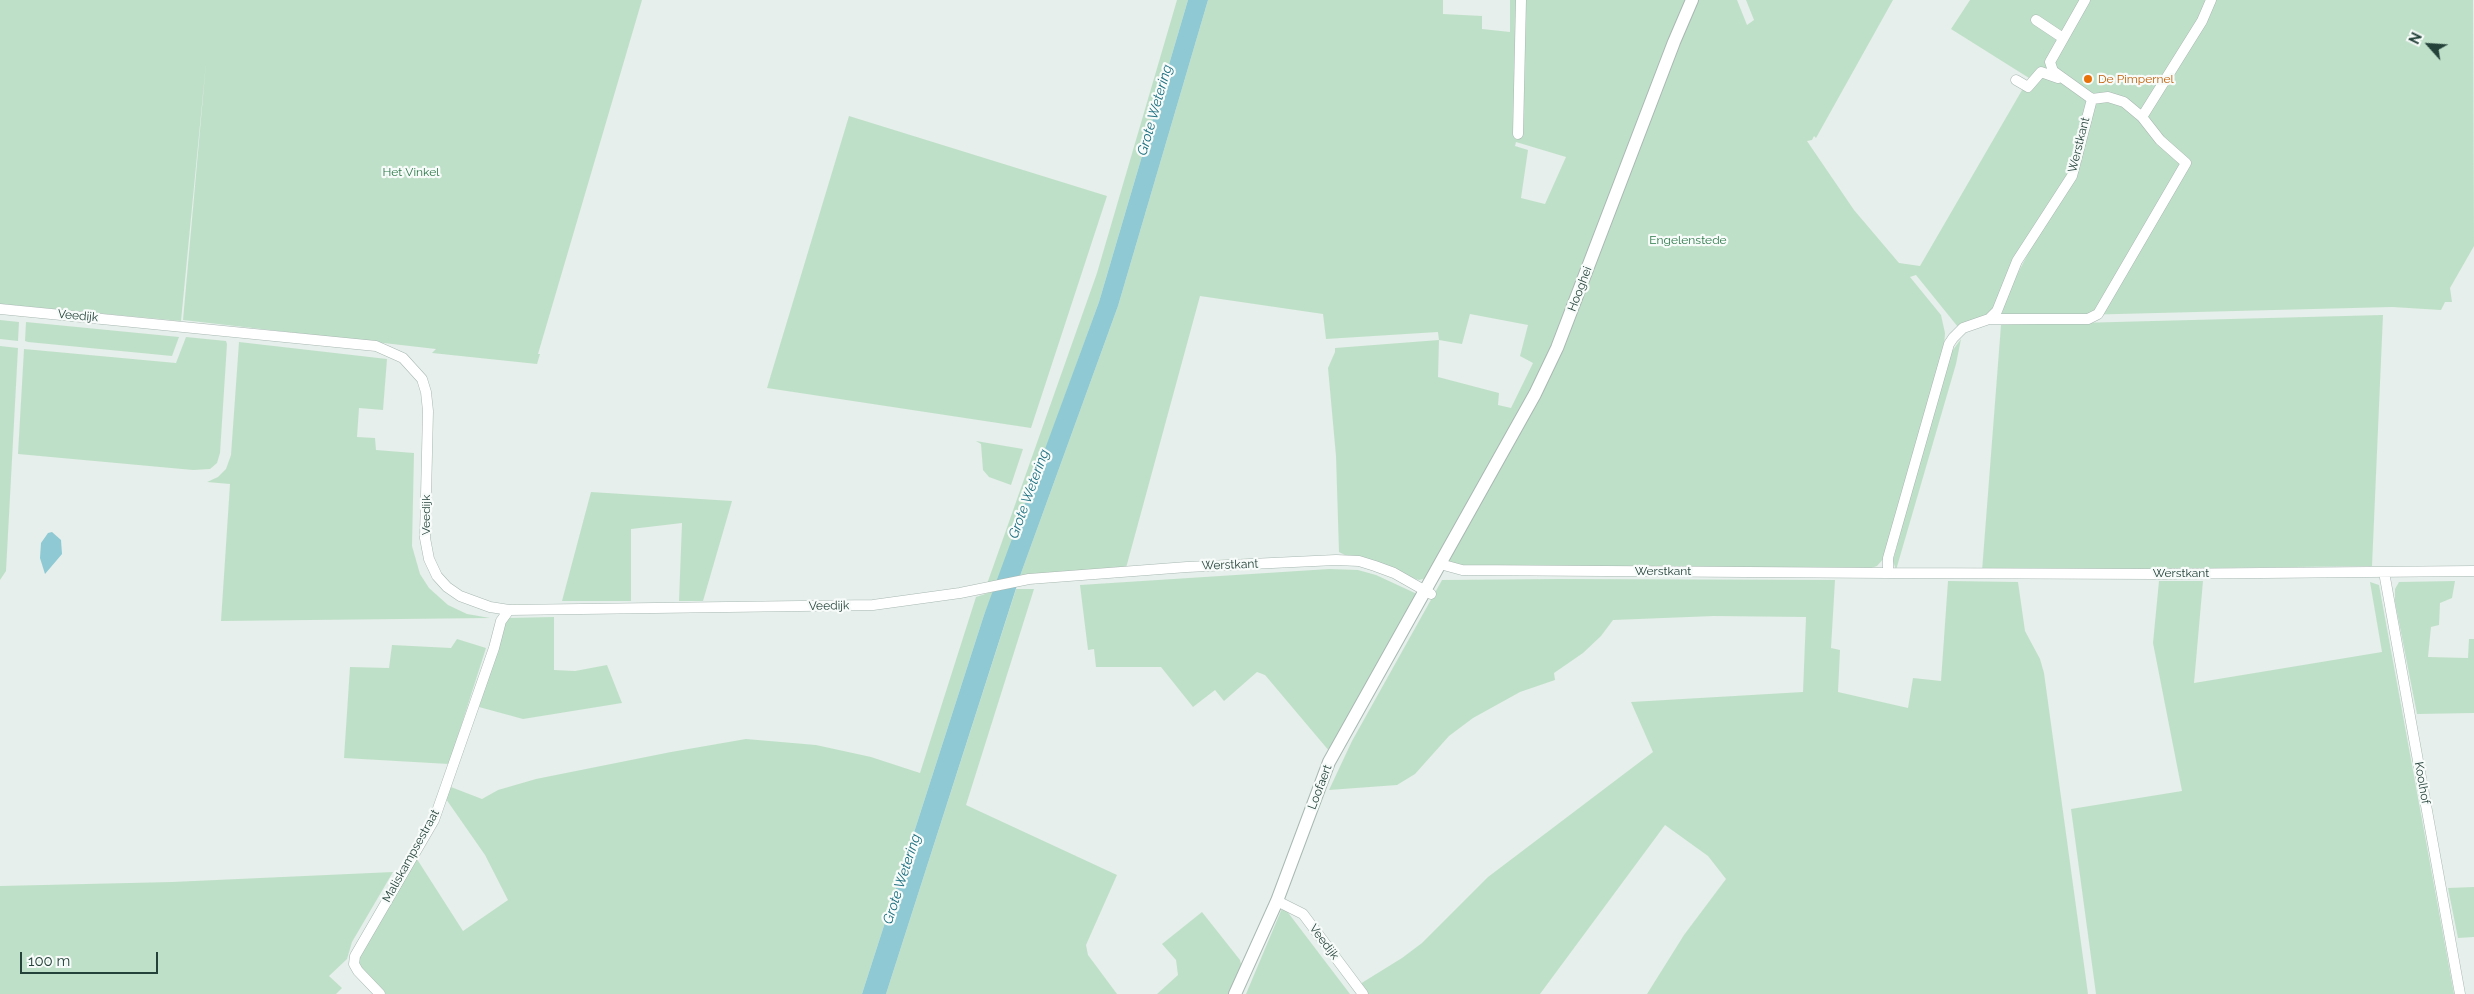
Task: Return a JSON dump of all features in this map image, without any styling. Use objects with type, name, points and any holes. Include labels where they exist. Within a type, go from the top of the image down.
[{"type":"street","points":[[1518,134],[1521,0]]},
{"type":"street","name":"Hooghei","points":[[1440,564],[1535,394],[1557,348],[1674,42],[1692,0]]},
{"type":"street","points":[[1888,573],[1888,558],[1949,344],[1963,328],[1989,319],[2088,319],[2098,314],[2186,163],[2160,140],[2142,117],[2124,102],[2108,97],[2092,99],[2053,71],[2050,62],[2086,0]]},
{"type":"street","points":[[2142,117],[2202,21],[2211,0]]},
{"type":"street","points":[[2036,20],[2063,38]]},
{"type":"street","points":[[2016,80],[2028,87],[2041,72],[2056,78],[2064,78]]},
{"type":"street","name":"Werstkant","points":[[1989,319],[1997,311],[2017,261],[2072,176],[2092,99]]},
{"type":"street","name":"Veedijk","points":[[0,309],[376,346],[403,358],[422,379],[426,392],[428,411],[424,538],[429,559],[438,576],[447,587],[474,603],[509,610],[873,605],[996,585]]},
{"type":"street","name":"Werstkant","points":[[996,585],[1029,579],[1187,566],[1336,560],[1358,561],[1375,566],[1394,573],[1428,592]]},
{"type":"street","name":"Werstkant","points":[[1440,564],[1462,570],[1888,573],[2474,571]]},
{"type":"street","name":"Loofaert","points":[[1235,994],[1277,902],[1329,762],[1428,592],[1440,564]]},
{"type":"street","name":"Koolhof","points":[[2384,572],[2460,994]]},
{"type":"street","points":[[494,608],[501,621]]},
{"type":"street","name":"Maliskampsestraat","points":[[380,994],[358,971],[354,964],[355,956],[434,820],[494,648],[501,621],[509,610]]},
{"type":"street","name":"Veedijk","points":[[1277,902],[1303,914],[1363,994]]},
{"type":"green space","name":"Het Vinkel","points":[[0,0],[642,0],[538,354],[540,354],[537,364],[432,353],[436,349],[183,320],[206,63],[181,321],[0,304]]},
{"type":"green space","points":[[1177,0],[1188,0],[1099,302],[998,580],[987,584],[1097,273]]},
{"type":"green space","name":"Engelenstede","points":[[1208,0],[1443,0],[1443,14],[1482,16],[1482,29],[1510,32],[1510,0],[1737,0],[1747,25],[1754,20],[1746,0],[1893,0],[1816,138],[1814,136],[1812,140],[1807,141],[1854,210],[1899,263],[1920,266],[2029,78],[1951,29],[1970,0],[2473,0],[2474,246],[2450,288],[2452,302],[2445,302],[2441,310],[2392,307],[2001,317],[2008,292],[2033,244],[2044,217],[1995,311],[1987,317],[1958,327],[1916,275],[1910,277],[1941,315],[1945,333],[1944,347],[1885,557],[1877,566],[1868,569],[1434,567],[1427,578],[1419,580],[1353,559],[1339,552],[1336,456],[1328,368],[1335,348],[1439,340],[1438,332],[1326,339],[1323,314],[1200,296],[1126,568],[1020,576],[1118,306]],"holes":[[[1516,142],[1566,157],[1545,204],[1521,198],[1528,150],[1515,146]],[[1470,314],[1528,325],[1520,356],[1533,363],[1511,408],[1498,405],[1499,393],[1438,377],[1439,340],[1462,344]]]},
{"type":"green space","points":[[849,116],[1107,196],[1031,428],[767,388]]},
{"type":"green space","points":[[2383,315],[2372,566],[1982,571],[2001,325]]},
{"type":"green space","points":[[0,320],[19,322],[18,341],[0,339]]},
{"type":"green space","points":[[26,322],[179,337],[172,356],[28,342],[25,341]]},
{"type":"green space","points":[[186,337],[226,341],[227,344],[220,453],[217,463],[210,469],[193,470],[18,454],[24,349],[176,363]]},
{"type":"green space","points":[[1961,339],[1956,364],[1896,570],[1893,561],[1913,484],[1950,354]]},
{"type":"green space","points":[[239,342],[387,359],[383,410],[359,408],[357,437],[375,438],[376,450],[414,453],[412,546],[420,574],[429,588],[448,605],[467,614],[490,618],[221,621],[230,484],[207,482],[218,477],[226,469],[231,455]]},
{"type":"green space","points":[[0,346],[18,348],[6,571],[0,580]]},
{"type":"green space","points":[[976,441],[1023,449],[1011,485],[989,477],[983,470],[981,444]]},
{"type":"green space","points":[[591,492],[732,501],[703,601],[679,601],[682,523],[631,529],[631,601],[562,601]]},
{"type":"green space","points":[[1329,569],[1358,570],[1376,575],[1417,594],[1330,752],[1265,675],[1257,672],[1224,701],[1215,690],[1193,707],[1161,667],[1096,667],[1094,649],[1088,650],[1080,585]]},
{"type":"green space","points":[[1442,580],[1835,580],[1831,648],[1840,650],[1838,692],[1908,708],[1913,678],[1941,681],[1948,581],[2018,582],[2025,631],[2040,659],[2044,673],[2088,994],[1647,994],[1684,935],[1726,879],[1708,856],[1665,825],[1540,994],[1368,994],[1360,984],[1422,943],[1488,877],[1653,752],[1631,702],[1803,692],[1806,617],[1714,616],[1613,620],[1601,636],[1583,653],[1554,673],[1555,680],[1520,692],[1473,718],[1449,736],[1415,774],[1397,785],[1329,790],[1352,741]]},
{"type":"green space","points":[[2159,581],[2203,581],[2194,683],[2382,652],[2370,582],[2379,585],[2454,994],[2096,994],[2071,809],[2182,791],[2153,643]]},
{"type":"green space","points":[[2455,581],[2452,598],[2440,603],[2439,625],[2431,627],[2428,657],[2468,658],[2469,639],[2474,639],[2474,713],[2417,714],[2395,602],[2395,589],[2399,582]]},
{"type":"green space","points":[[1016,589],[1034,589],[966,805],[1117,875],[1086,945],[1088,955],[1117,994],[886,994]]},
{"type":"green space","points":[[994,591],[984,615],[862,994],[386,994],[358,965],[358,957],[415,856],[463,931],[508,900],[485,855],[446,799],[451,787],[482,799],[498,790],[536,779],[746,739],[816,745],[871,757],[920,773],[976,597]]},
{"type":"green space","points":[[554,617],[554,670],[575,671],[607,665],[622,703],[523,719],[479,707],[507,618]]},
{"type":"green space","points":[[457,639],[486,648],[449,764],[344,758],[350,667],[389,668],[392,645],[451,648]]},
{"type":"green space","points":[[393,872],[352,942],[347,959],[329,976],[342,988],[336,994],[0,994],[0,886],[172,882]]},
{"type":"green space","points":[[2474,887],[2474,937],[2458,938],[2448,888]]},
{"type":"green space","points":[[1283,906],[1350,994],[1246,994]]},
{"type":"green space","points":[[1202,912],[1240,960],[1242,968],[1230,994],[1157,994],[1178,975],[1176,960],[1162,944]]},
{"type":"water","name":"Grote Wetering","points":[[1188,0],[1208,0],[1118,306],[1020,576],[886,994],[862,994],[984,615],[1099,302]]},
{"type":"water","points":[[52,532],[61,540],[62,554],[45,574],[40,558],[41,543],[48,533]]},
{"type":"place","name":"De Pimpernel","points":[[2088,79]]}]
